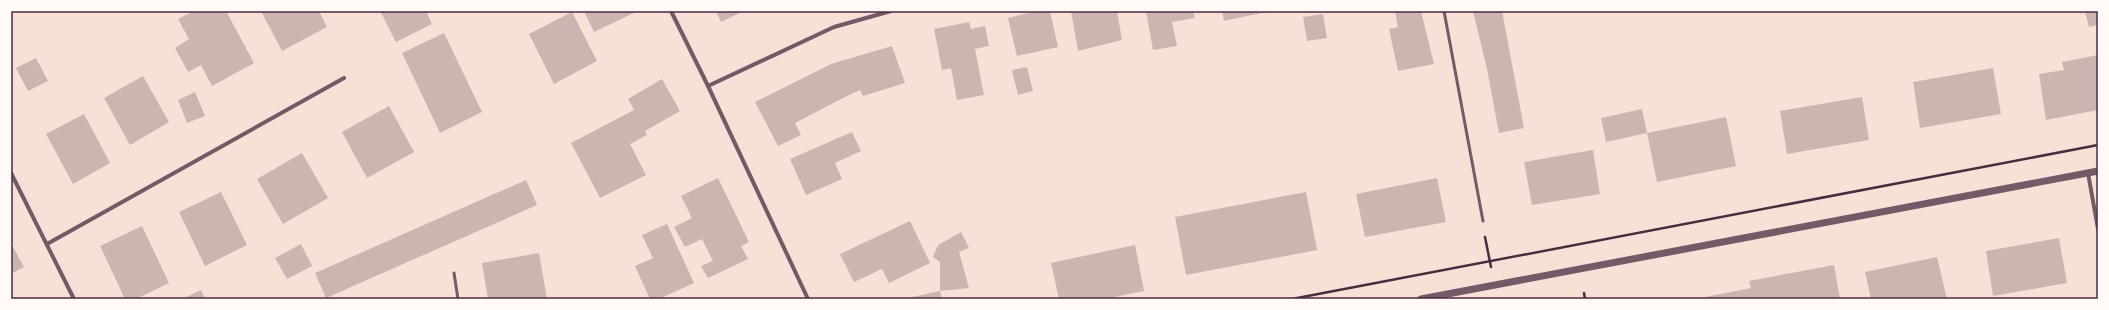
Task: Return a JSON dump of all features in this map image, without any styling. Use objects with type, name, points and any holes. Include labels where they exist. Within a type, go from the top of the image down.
[{"type":"street","points":[[671,11],[808,299]]},
{"type":"street","points":[[708,86],[834,27],[891,11]]},
{"type":"street","points":[[47,244],[344,78]]},
{"type":"street","points":[[1421,299],[2098,170]]},
{"type":"street","points":[[2088,172],[2098,229]]},
{"type":"street","points":[[11,173],[74,299]]},
{"type":"lane","points":[[1444,11],[1483,221]]},
{"type":"lane","points":[[454,273],[458,299]]},
{"type":"path","points":[[1292,299],[2098,145]]},
{"type":"path","points":[[1486,238],[1494,285]]},
{"type":"path","points":[[1584,293],[1585,299]]},
{"type":"building","points":[[194,11],[226,11],[254,63],[212,86],[201,65],[188,72],[175,48],[189,39],[178,19]]},
{"type":"building","points":[[261,11],[319,11],[327,27],[282,51]]},
{"type":"building","points":[[380,11],[426,11],[432,24],[396,42]]},
{"type":"building","points":[[584,11],[638,11],[594,32]]},
{"type":"building","points":[[716,11],[744,11],[721,22]]},
{"type":"building","points":[[1037,11],[1050,11],[1058,47],[1017,56],[1008,18]]},
{"type":"building","points":[[1071,11],[1117,11],[1122,40],[1078,51]]},
{"type":"building","points":[[1146,11],[1193,11],[1195,18],[1172,22],[1177,46],[1153,50]]},
{"type":"building","points":[[1222,11],[1266,11],[1266,12],[1224,21]]},
{"type":"building","points":[[1395,11],[1421,11],[1434,64],[1398,71],[1389,29],[1398,27]]},
{"type":"building","points":[[1473,11],[1502,11],[1524,128],[1499,133],[1487,69]]},
{"type":"building","points":[[2085,11],[2098,11],[2098,25],[2089,27]]},
{"type":"building","points":[[572,12],[597,61],[554,84],[529,34]]},
{"type":"building","points":[[1323,14],[1327,38],[1307,41],[1303,17]]},
{"type":"building","points":[[969,22],[971,29],[985,26],[989,46],[975,49],[984,95],[957,100],[951,68],[942,70],[934,29]]},
{"type":"building","points":[[444,33],[482,112],[440,133],[402,53]]},
{"type":"building","points":[[892,46],[905,83],[863,96],[860,90],[847,96],[795,123],[801,135],[778,146],[755,102],[831,64]]},
{"type":"building","points":[[2098,55],[2098,110],[2046,120],[2039,74],[2064,70],[2062,62]]},
{"type":"building","points":[[36,58],[48,81],[28,91],[16,68]]},
{"type":"building","points":[[1027,67],[1033,91],[1018,95],[1012,70]]},
{"type":"building","points":[[1993,68],[2001,114],[1920,128],[1913,82]]},
{"type":"building","points":[[143,76],[169,122],[130,145],[104,98]]},
{"type":"building","points":[[662,79],[680,111],[645,131],[647,135],[630,144],[646,175],[600,198],[571,143],[634,110],[628,99]]},
{"type":"building","points":[[195,92],[205,116],[187,123],[178,100]]},
{"type":"building","points":[[1862,97],[1869,140],[1787,154],[1780,111]]},
{"type":"building","points":[[389,106],[414,152],[367,178],[342,132]]},
{"type":"building","points":[[1642,109],[1647,133],[1606,142],[1601,118]]},
{"type":"building","points":[[84,114],[110,163],[73,184],[46,134]]},
{"type":"building","points":[[1726,117],[1736,166],[1657,182],[1647,133]]},
{"type":"building","points":[[852,132],[861,151],[835,163],[842,179],[806,195],[790,159]]},
{"type":"building","points":[[1593,150],[1600,194],[1532,205],[1524,162]]},
{"type":"building","points":[[302,153],[328,198],[283,224],[257,179]]},
{"type":"building","points":[[718,178],[749,242],[741,246],[748,259],[708,278],[701,266],[713,261],[702,239],[685,247],[674,227],[692,218],[681,196]]},
{"type":"building","points":[[1437,178],[1446,222],[1365,237],[1356,194]]},
{"type":"building","points":[[526,180],[537,205],[326,298],[315,273]]},
{"type":"building","points":[[221,192],[247,245],[205,266],[179,212]]},
{"type":"building","points":[[1306,192],[1317,250],[1186,275],[1175,217]]},
{"type":"building","points":[[910,221],[930,263],[889,283],[882,269],[854,282],[840,254]]},
{"type":"building","points":[[667,224],[694,283],[659,299],[650,299],[635,266],[653,258],[642,235]]},
{"type":"building","points":[[142,226],[169,283],[136,299],[125,299],[100,246]]},
{"type":"building","points":[[961,232],[969,248],[959,252],[969,288],[940,291],[940,262],[933,257],[938,245]]},
{"type":"building","points":[[2059,238],[2067,283],[1993,296],[1986,251]]},
{"type":"building","points":[[11,243],[24,267],[11,274]]},
{"type":"building","points":[[301,244],[312,266],[287,279],[275,258]]},
{"type":"building","points":[[1135,245],[1144,291],[1105,299],[1059,299],[1051,263]]},
{"type":"building","points":[[539,253],[547,299],[488,299],[482,263]]},
{"type":"building","points":[[1937,257],[1947,299],[1871,299],[1865,272]]},
{"type":"building","points":[[1834,265],[1840,299],[1695,299],[1751,288],[1749,281]]},
{"type":"building","points":[[201,290],[205,299],[184,298]]},
{"type":"building","points":[[940,291],[942,299],[903,299]]}]
